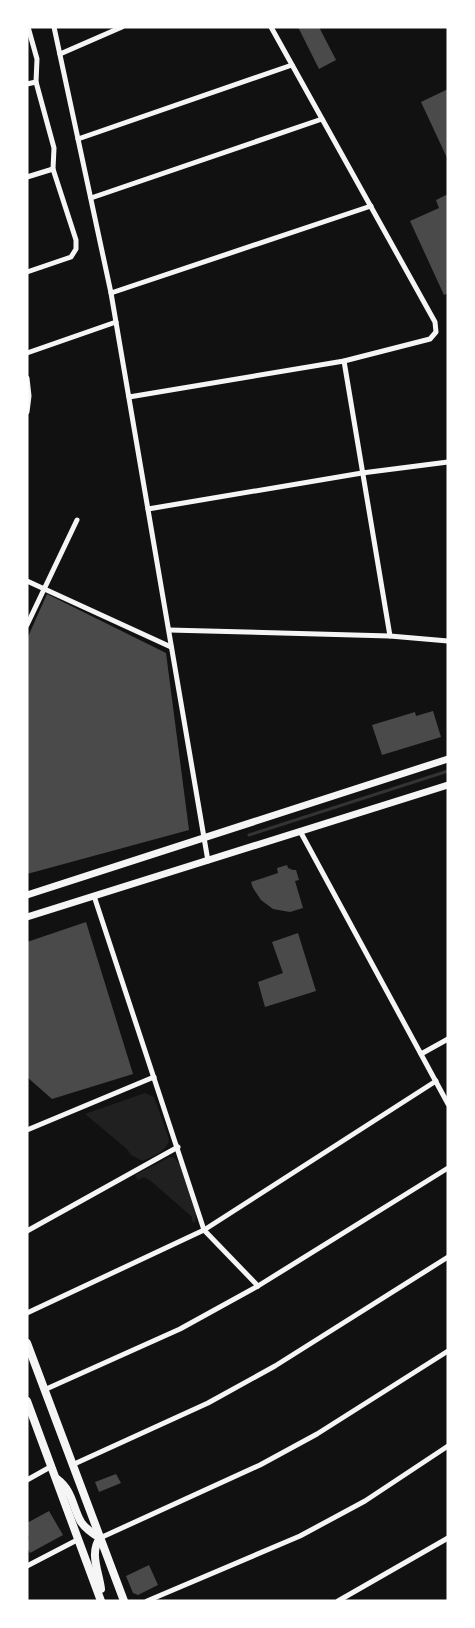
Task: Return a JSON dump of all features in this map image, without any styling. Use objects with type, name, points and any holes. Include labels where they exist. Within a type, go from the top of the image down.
[{"type":"main road","points":[[27,1343],[124,1601]]},
{"type":"main road","points":[[27,1361],[38,1374]]},
{"type":"main road","points":[[27,1401],[102,1601]]},
{"type":"main road","points":[[56,1478],[66,1486],[82,1523],[100,1538]]},
{"type":"main road","points":[[100,1538],[95,1544],[94,1555],[102,1601]]},
{"type":"street","points":[[27,272],[71,257],[76,249],[76,240],[53,168],[54,147],[36,82],[37,59],[28,27]]},
{"type":"street","points":[[54,27],[111,292],[208,861]]},
{"type":"street","points":[[60,54],[122,27]]},
{"type":"street","points":[[129,397],[344,361],[430,339],[436,332],[435,322],[271,27]]},
{"type":"street","points":[[78,139],[292,65]]},
{"type":"street","points":[[27,84],[36,82]]},
{"type":"street","points":[[91,198],[322,119]]},
{"type":"street","points":[[27,177],[53,168]]},
{"type":"street","points":[[111,292],[370,206]]},
{"type":"street","points":[[27,353],[116,322]]},
{"type":"street","points":[[344,361],[390,636]]},
{"type":"street","points":[[27,378],[29,396],[27,412]]},
{"type":"street","points":[[148,509],[362,473],[448,462]]},
{"type":"street","points":[[27,625],[77,520]]},
{"type":"street","points":[[27,581],[171,647]]},
{"type":"street","points":[[169,630],[390,636],[448,641]]},
{"type":"street","points":[[27,895],[448,759]]},
{"type":"street","points":[[27,917],[448,784]]},
{"type":"street","points":[[300,831],[448,1104]]},
{"type":"street","points":[[94,896],[204,1230],[258,1287]]},
{"type":"street","points":[[421,1054],[448,1039]]},
{"type":"street","points":[[27,1130],[154,1077]]},
{"type":"street","points":[[27,1313],[204,1230],[435,1081]]},
{"type":"street","points":[[27,1231],[178,1147]]},
{"type":"street","points":[[44,1390],[180,1329],[258,1287],[448,1168]]},
{"type":"street","points":[[72,1465],[208,1403],[275,1366],[448,1257]]},
{"type":"street","points":[[100,1538],[260,1465],[317,1434],[448,1351]]},
{"type":"street","points":[[147,1601],[300,1536],[365,1501],[448,1446]]},
{"type":"street","points":[[27,1480],[52,1466]]},
{"type":"street","points":[[338,1601],[448,1538]]},
{"type":"street","points":[[27,1566],[79,1539]]},
{"type":"shaded area","points":[[145,1093],[154,1097],[169,1139],[163,1150],[143,1161],[131,1155],[127,1149],[85,1114]]},
{"type":"shaded area","points":[[170,1157],[180,1164],[196,1212],[195,1223],[192,1217],[151,1181],[144,1177],[138,1180],[135,1175]]},
{"type":"building","points":[[298,27],[319,27],[336,60],[319,69]]},
{"type":"building","points":[[448,89],[448,160],[421,102]]},
{"type":"building","points":[[448,194],[448,293],[444,295],[410,221],[439,208],[436,200]]},
{"type":"building","points":[[47,594],[166,653],[189,830],[27,874],[27,639]]},
{"type":"building","points":[[433,711],[441,737],[382,755],[372,725],[415,712],[416,716]]},
{"type":"building","points":[[287,865],[288,868],[296,870],[299,880],[295,881],[303,908],[290,912],[273,909],[261,900],[251,882],[278,873],[277,868]]},
{"type":"building","points":[[86,922],[133,1074],[52,1099],[27,1077],[27,942]]},
{"type":"building","points":[[298,933],[316,991],[265,1007],[258,982],[283,973],[272,942]]},
{"type":"building","points":[[116,1474],[121,1483],[99,1492],[95,1482]]},
{"type":"building","points":[[49,1511],[63,1535],[30,1553],[27,1548],[29,1538],[27,1523]]},
{"type":"building","points":[[149,1565],[158,1585],[138,1595],[133,1593],[126,1576]]},
{"type":"waterway","points":[[249,835],[448,771]]}]
